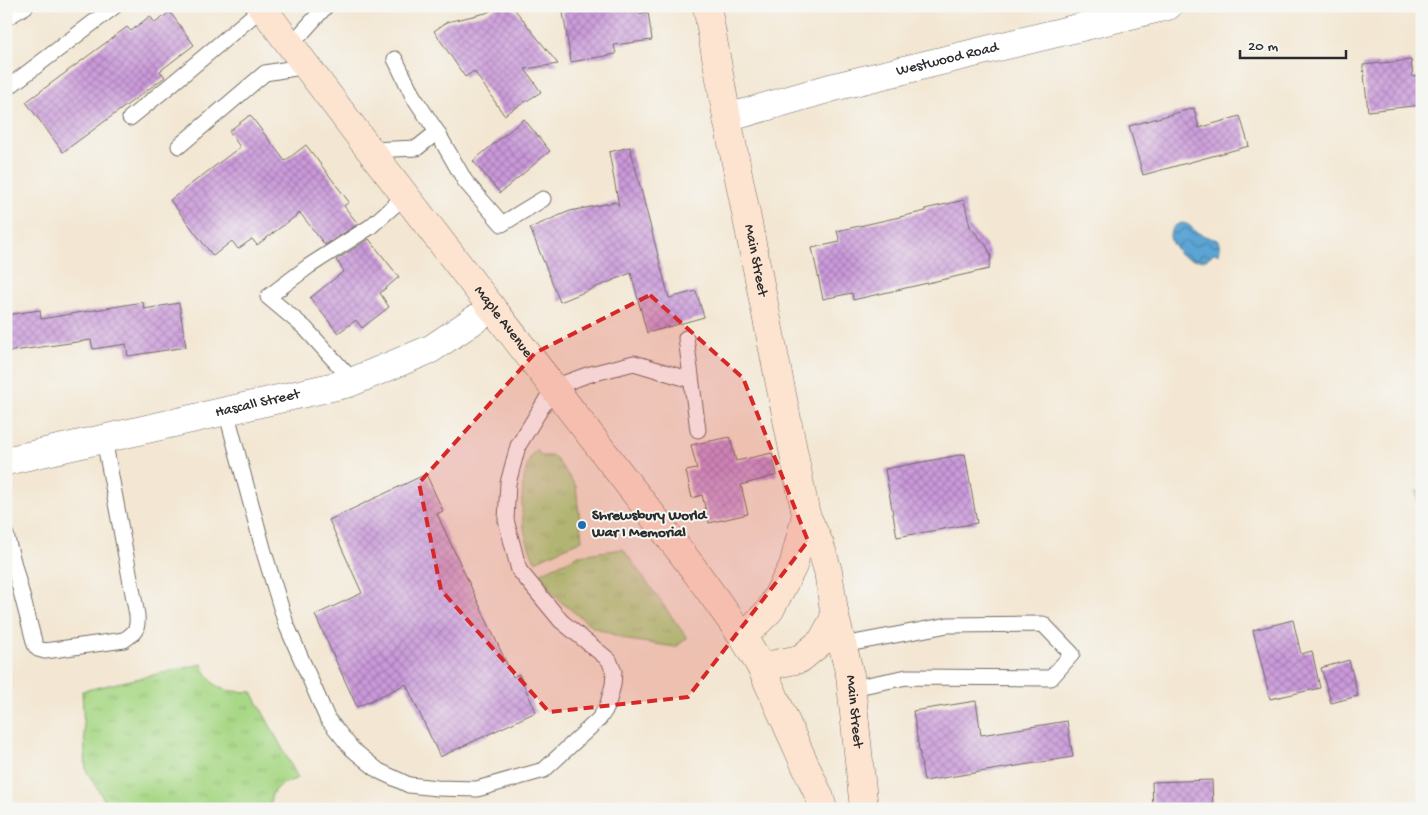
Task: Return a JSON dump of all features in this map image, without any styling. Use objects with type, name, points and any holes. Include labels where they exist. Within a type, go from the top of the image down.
[{"type":"main road","name":"Main Street","points":[[707,6],[727,118],[806,515],[820,544],[828,571],[835,617],[850,675],[864,809]]},
{"type":"main road","name":"Maple Avenue","points":[[262,7],[405,196],[690,564],[743,637]]},
{"type":"main road","name":"Main Street","points":[[743,637],[770,610],[793,566],[806,515]]},
{"type":"main road","points":[[761,667],[800,659],[822,641],[835,617]]},
{"type":"main road","points":[[743,637],[761,667],[820,798],[823,809]]},
{"type":"street","name":"Westwood Road","points":[[727,118],[834,87],[1168,6]]},
{"type":"street","name":"Hascall Street","points":[[6,461],[353,382],[431,349],[492,308]]},
{"type":"lane","points":[[6,18],[26,6]]},
{"type":"lane","points":[[6,89],[115,6]]},
{"type":"lane","points":[[179,146],[265,73],[299,55],[326,6]]},
{"type":"lane","points":[[130,118],[262,7]]},
{"type":"lane","points":[[395,58],[413,96],[437,132],[465,181],[502,224],[543,199]]},
{"type":"lane","points":[[370,150],[417,148],[437,132]]},
{"type":"lane","points":[[353,382],[305,328],[268,297],[309,266],[370,227],[405,196]]},
{"type":"lane","points":[[686,338],[698,430]]},
{"type":"lane","points":[[226,411],[264,552],[286,624],[327,718],[352,749],[379,771],[409,785],[477,789],[544,770],[599,719],[607,707],[613,685],[614,672],[609,660],[561,621],[519,570],[506,520],[508,483],[518,446],[554,388],[587,375],[634,363],[691,380]]},
{"type":"lane","points":[[6,535],[35,645],[38,650],[45,651],[124,640],[134,633],[138,624],[137,615],[104,439]]},
{"type":"lane","points":[[843,645],[948,624],[1043,624],[1072,654],[1050,678],[907,677],[852,688]]},
{"type":"highlighted area","points":[[650,295],[743,378],[808,541],[688,697],[549,712],[441,590],[419,483],[535,353]]},
{"type":"green space","points":[[537,449],[540,456],[551,456],[556,459],[576,486],[582,540],[535,561],[525,532],[522,498],[528,464]]},
{"type":"green space","points":[[1422,490],[1422,529],[1416,491]]},
{"type":"green space","points":[[623,549],[687,638],[676,647],[628,640],[593,627],[561,602],[547,587],[541,573],[579,555]]},
{"type":"green space","points":[[202,664],[211,680],[221,688],[252,692],[298,778],[281,785],[274,791],[271,809],[110,809],[86,770],[82,691]]},
{"type":"water","points":[[1182,223],[1189,225],[1201,234],[1218,240],[1219,254],[1214,253],[1207,259],[1201,260],[1179,254],[1172,243],[1170,233],[1173,228]]},
{"type":"building","points":[[499,6],[512,6],[558,64],[525,69],[541,92],[504,115],[474,71],[465,77],[434,31],[447,22],[486,13]]},
{"type":"building","points":[[562,6],[637,6],[638,14],[648,12],[652,40],[614,45],[616,54],[571,62]]},
{"type":"building","points":[[170,12],[194,45],[160,71],[165,77],[63,152],[26,102],[127,27],[131,31],[150,16],[155,23]]},
{"type":"building","points":[[1411,60],[1413,77],[1422,76],[1422,105],[1368,111],[1363,65]]},
{"type":"building","points":[[1194,108],[1199,128],[1240,116],[1249,146],[1143,175],[1129,126]]},
{"type":"building","points":[[250,115],[285,161],[306,145],[349,202],[344,206],[358,224],[325,245],[300,213],[257,245],[252,239],[238,249],[232,241],[213,256],[170,200],[240,147],[229,131]]},
{"type":"building","points":[[524,119],[550,151],[500,193],[473,161]]},
{"type":"building","points":[[630,147],[669,298],[696,291],[704,317],[647,333],[631,273],[560,302],[530,228],[570,211],[616,202],[619,206],[609,152]]},
{"type":"building","points":[[964,200],[970,227],[986,245],[991,255],[989,269],[853,300],[852,293],[823,299],[812,248],[840,242],[837,231],[926,211],[925,209]]},
{"type":"building","points":[[369,239],[399,277],[380,293],[389,307],[362,328],[356,320],[338,333],[310,298],[344,271],[336,260]]},
{"type":"building","points":[[143,302],[144,309],[179,303],[186,347],[128,356],[126,344],[93,349],[91,340],[6,352],[6,315],[40,310],[41,319]]},
{"type":"building","points":[[730,437],[736,461],[772,453],[777,475],[741,485],[748,514],[709,523],[702,495],[692,498],[686,471],[697,469],[691,445]]},
{"type":"building","points":[[965,454],[977,523],[897,537],[885,469]]},
{"type":"building","points":[[426,474],[443,511],[437,514],[513,677],[519,674],[536,712],[440,757],[406,684],[357,707],[315,615],[362,593],[329,520]]},
{"type":"building","points":[[1293,620],[1301,654],[1312,651],[1320,688],[1270,699],[1253,630]]},
{"type":"building","points":[[1349,660],[1358,696],[1331,703],[1321,668]]},
{"type":"building","points":[[976,701],[981,735],[1067,721],[1073,757],[924,781],[913,711]]},
{"type":"building","points":[[1212,780],[1213,809],[1153,809],[1152,782]]},
{"type":"place","name":"Shrewsbury World War I Memorial","points":[[582,525]]}]
